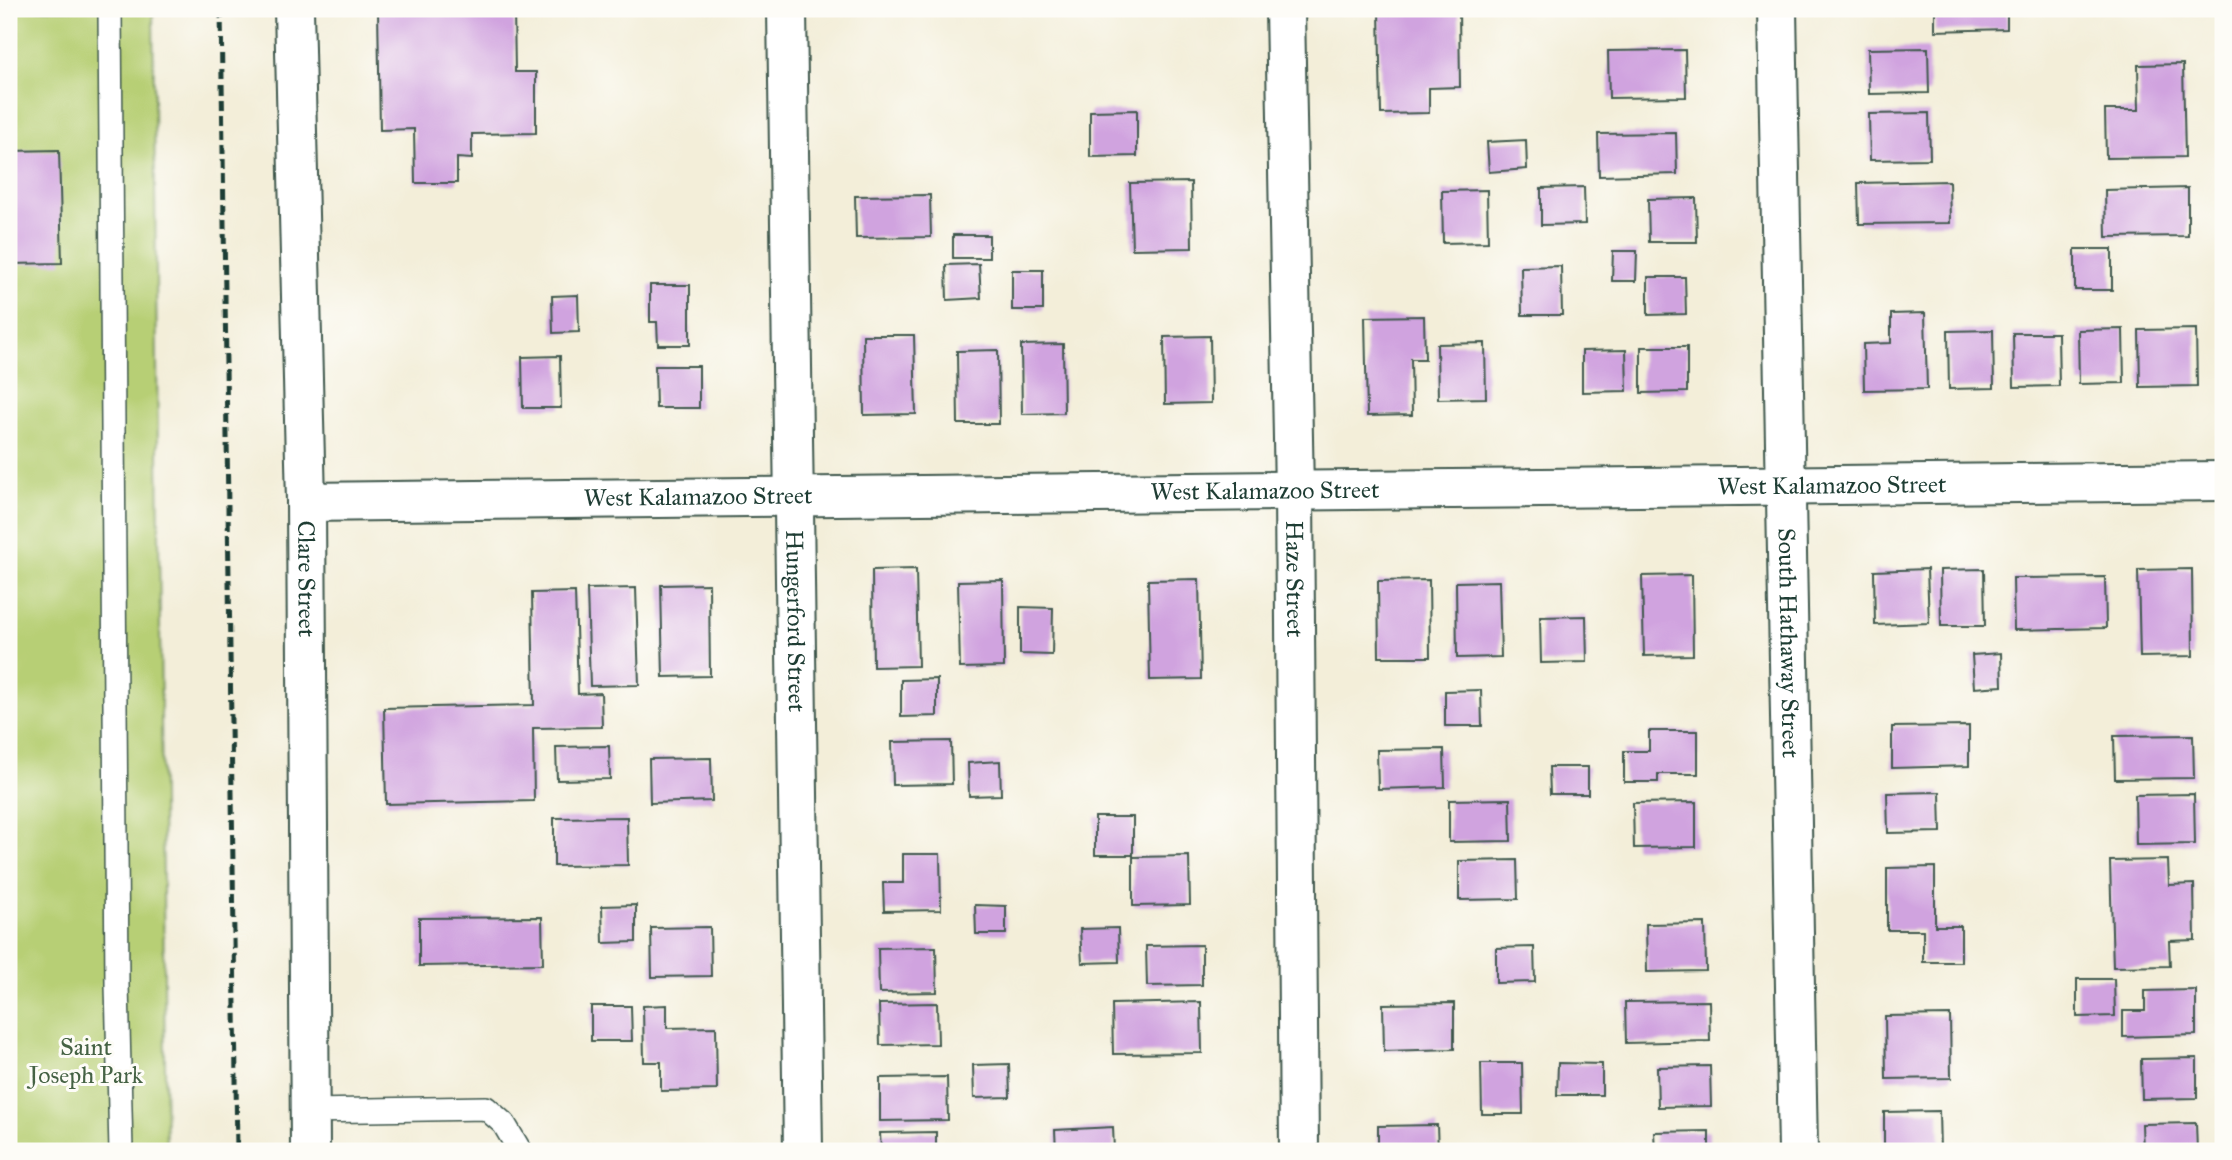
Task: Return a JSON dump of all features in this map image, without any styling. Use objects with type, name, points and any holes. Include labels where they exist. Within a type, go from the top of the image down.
[{"type":"street","name":"Clare Street","points":[[294,9],[306,502],[310,1151]]},
{"type":"street","name":"Hungerford Street","points":[[786,9],[803,1151]]},
{"type":"street","name":"Haze Street","points":[[1284,9],[1294,492],[1299,1151]]},
{"type":"street","name":"South Hathaway Street","points":[[1777,9],[1798,1151]]},
{"type":"street","name":"West Kalamazoo Street","points":[[306,502],[2223,481]]},
{"type":"lane","points":[[110,9],[117,984],[121,1151]]},
{"type":"lane","points":[[309,1111],[486,1108],[504,1124],[520,1151]]},
{"type":"green space","name":"Saint Joseph Park","points":[[9,9],[153,9],[166,1151],[9,1151]]},
{"type":"building","points":[[378,9],[514,9],[515,72],[536,72],[536,133],[472,134],[472,159],[457,158],[457,183],[415,183],[414,129],[380,130]]},
{"type":"building","points":[[1379,9],[1459,9],[1460,87],[1429,88],[1429,113],[1381,114]]},
{"type":"building","points":[[1935,9],[2007,9],[2007,29],[1935,31]]},
{"type":"building","points":[[1928,48],[1929,93],[1869,94],[1868,49]]},
{"type":"building","points":[[1685,50],[1686,97],[1609,98],[1608,51]]},
{"type":"building","points":[[2183,64],[2185,157],[2106,158],[2105,110],[2139,110],[2138,65]]},
{"type":"building","points":[[1137,110],[1137,156],[1090,157],[1090,111]]},
{"type":"building","points":[[1929,113],[1930,159],[1870,160],[1869,114]]},
{"type":"building","points":[[1676,133],[1677,174],[1599,176],[1598,134]]},
{"type":"building","points":[[1526,140],[1527,169],[1489,172],[1487,142]]},
{"type":"building","points":[[59,150],[62,263],[9,264],[9,151]]},
{"type":"building","points":[[1949,181],[1950,223],[1859,224],[1858,183]]},
{"type":"building","points":[[1191,182],[1192,248],[1132,249],[1130,183]]},
{"type":"building","points":[[1584,187],[1585,224],[1541,225],[1541,188]]},
{"type":"building","points":[[2188,188],[2188,236],[2106,237],[2105,190]]},
{"type":"building","points":[[1487,190],[1488,242],[1443,243],[1442,191]]},
{"type":"building","points":[[930,195],[931,237],[856,238],[855,196]]},
{"type":"building","points":[[1696,198],[1697,242],[1649,242],[1648,199]]},
{"type":"building","points":[[953,235],[989,235],[989,258],[953,258]]},
{"type":"building","points":[[2075,249],[2112,249],[2112,290],[2075,290]]},
{"type":"building","points":[[1613,251],[1637,251],[1636,281],[1612,281]]},
{"type":"building","points":[[979,264],[981,298],[947,300],[946,265]]},
{"type":"building","points":[[1561,266],[1562,315],[1522,315],[1521,267]]},
{"type":"building","points":[[1012,270],[1043,270],[1043,310],[1012,310]]},
{"type":"building","points":[[1648,277],[1685,277],[1686,314],[1648,315]]},
{"type":"building","points":[[650,285],[690,285],[690,345],[658,345],[657,322],[650,322]]},
{"type":"building","points":[[578,295],[579,332],[553,333],[552,296]]},
{"type":"building","points":[[1925,313],[1927,389],[1864,390],[1863,344],[1891,343],[1891,314]]},
{"type":"building","points":[[1424,316],[1425,359],[1411,359],[1412,415],[1367,416],[1365,317]]},
{"type":"building","points":[[2123,329],[2124,383],[2079,384],[2078,330]]},
{"type":"building","points":[[2196,329],[2197,386],[2140,387],[2139,330]]},
{"type":"building","points":[[1993,330],[1994,388],[1949,389],[1948,331]]},
{"type":"building","points":[[2013,333],[2058,333],[2059,386],[2014,387]]},
{"type":"building","points":[[863,335],[914,335],[916,414],[864,415]]},
{"type":"building","points":[[1210,336],[1211,403],[1165,404],[1164,337]]},
{"type":"building","points":[[1485,343],[1486,398],[1438,399],[1437,344]]},
{"type":"building","points":[[1063,344],[1064,413],[1022,414],[1021,345]]},
{"type":"building","points":[[1641,347],[1687,347],[1687,392],[1641,393]]},
{"type":"building","points":[[998,350],[999,424],[958,424],[957,351]]},
{"type":"building","points":[[1626,350],[1627,391],[1582,392],[1582,351]]},
{"type":"building","points":[[560,356],[561,408],[523,408],[522,357]]},
{"type":"building","points":[[655,366],[699,366],[699,408],[656,408]]},
{"type":"building","points":[[916,569],[918,666],[873,667],[872,570]]},
{"type":"building","points":[[1927,569],[1929,623],[1875,625],[1874,571]]},
{"type":"building","points":[[1984,569],[1985,626],[1941,626],[1940,570]]},
{"type":"building","points":[[2192,569],[2193,656],[2140,657],[2138,570]]},
{"type":"building","points":[[1692,575],[1693,655],[1644,656],[1642,576]]},
{"type":"building","points":[[2105,577],[2106,628],[2014,630],[2013,578]]},
{"type":"building","points":[[1199,579],[1201,679],[1150,680],[1148,580]]},
{"type":"building","points":[[1003,580],[1004,667],[960,668],[958,581]]},
{"type":"building","points":[[1429,580],[1430,657],[1379,657],[1378,581]]},
{"type":"building","points":[[1499,581],[1501,657],[1457,658],[1456,582]]},
{"type":"building","points":[[709,584],[710,676],[663,677],[661,585]]},
{"type":"building","points":[[636,588],[639,685],[590,686],[587,589]]},
{"type":"building","points":[[575,592],[578,694],[601,693],[602,727],[533,728],[534,801],[386,804],[384,708],[534,705],[532,593]]},
{"type":"building","points":[[1020,607],[1053,608],[1052,655],[1020,654]]},
{"type":"building","points":[[1586,616],[1587,662],[1541,663],[1540,617]]},
{"type":"building","points":[[2001,653],[2002,686],[1974,688],[1972,655]]},
{"type":"building","points":[[937,679],[937,716],[901,717],[901,680]]},
{"type":"building","points":[[1481,690],[1482,726],[1445,726],[1445,691]]},
{"type":"building","points":[[1969,726],[1969,766],[1892,768],[1892,727]]},
{"type":"building","points":[[1649,731],[1698,731],[1698,774],[1658,774],[1658,782],[1624,782],[1624,751],[1649,751]]},
{"type":"building","points":[[2193,735],[2194,778],[2115,779],[2114,736]]},
{"type":"building","points":[[951,741],[952,784],[893,785],[892,742]]},
{"type":"building","points":[[609,746],[610,779],[557,780],[556,747]]},
{"type":"building","points":[[1444,749],[1445,787],[1378,789],[1377,750]]},
{"type":"building","points":[[711,758],[712,801],[650,803],[649,759]]},
{"type":"building","points":[[1000,761],[1001,795],[969,796],[968,763]]},
{"type":"building","points":[[1549,767],[1588,767],[1588,794],[1550,794]]},
{"type":"building","points":[[1940,792],[1941,832],[1888,833],[1887,793]]},
{"type":"building","points":[[2194,794],[2195,844],[2136,845],[2135,795]]},
{"type":"building","points":[[1510,799],[1511,841],[1449,842],[1449,800]]},
{"type":"building","points":[[1696,802],[1696,847],[1634,848],[1633,803]]},
{"type":"building","points":[[627,817],[628,865],[554,866],[554,818]]},
{"type":"building","points":[[1095,817],[1133,817],[1133,855],[1095,855]]},
{"type":"building","points":[[903,854],[940,854],[941,910],[884,911],[883,883],[903,883]]},
{"type":"building","points":[[1189,856],[1190,905],[1133,906],[1133,857]]},
{"type":"building","points":[[1517,860],[1518,899],[1459,900],[1459,861]]},
{"type":"building","points":[[2168,860],[2169,885],[2194,884],[2195,940],[2169,941],[2170,966],[2113,967],[2110,861]]},
{"type":"building","points":[[1935,867],[1935,926],[1961,926],[1961,962],[1923,962],[1923,930],[1887,930],[1887,868]]},
{"type":"building","points":[[636,905],[636,942],[603,943],[602,906]]},
{"type":"building","points":[[975,905],[1006,906],[1006,934],[976,934]]},
{"type":"building","points":[[542,917],[543,964],[419,966],[419,918]]},
{"type":"building","points":[[1705,923],[1706,971],[1647,972],[1646,924]]},
{"type":"building","points":[[710,927],[711,976],[652,977],[651,928]]},
{"type":"building","points":[[1118,928],[1119,962],[1082,963],[1080,929]]},
{"type":"building","points":[[1202,945],[1202,985],[1147,986],[1146,946]]},
{"type":"building","points":[[936,947],[937,992],[879,993],[878,948]]},
{"type":"building","points":[[1534,947],[1535,982],[1496,983],[1496,948]]},
{"type":"building","points":[[2077,979],[2114,979],[2115,1016],[2077,1017]]},
{"type":"building","points":[[2196,990],[2196,1035],[2123,1037],[2123,1011],[2145,1011],[2145,991]]},
{"type":"building","points":[[1709,1001],[1710,1041],[1626,1043],[1625,1002]]},
{"type":"building","points":[[1201,1002],[1202,1053],[1113,1054],[1112,1004]]},
{"type":"building","points":[[937,1003],[938,1044],[880,1045],[879,1004]]},
{"type":"building","points":[[1454,1003],[1454,1049],[1384,1051],[1383,1004]]},
{"type":"building","points":[[667,1005],[667,1028],[716,1027],[717,1090],[661,1091],[661,1062],[644,1062],[643,1006]]},
{"type":"building","points":[[591,1006],[631,1006],[632,1041],[591,1041]]},
{"type":"building","points":[[1950,1015],[1951,1078],[1886,1079],[1885,1016]]},
{"type":"building","points":[[2197,1058],[2197,1098],[2142,1099],[2141,1059]]},
{"type":"building","points":[[1481,1063],[1522,1063],[1523,1114],[1482,1114]]},
{"type":"building","points":[[1558,1063],[1602,1064],[1602,1095],[1557,1095]]},
{"type":"building","points":[[1009,1064],[1010,1097],[974,1098],[973,1065]]},
{"type":"building","points":[[1710,1066],[1711,1106],[1658,1107],[1657,1067]]},
{"type":"building","points":[[947,1077],[948,1120],[880,1121],[880,1078]]},
{"type":"building","points":[[1939,1111],[1940,1151],[1884,1151],[1884,1112]]},
{"type":"building","points":[[2196,1123],[2197,1151],[2143,1151],[2142,1124]]},
{"type":"building","points":[[1437,1125],[1438,1151],[1378,1151],[1378,1126]]},
{"type":"building","points":[[1113,1127],[1114,1151],[1056,1151],[1055,1130]]},
{"type":"building","points":[[1709,1131],[1709,1151],[1655,1151],[1654,1132]]},
{"type":"building","points":[[936,1132],[936,1151],[881,1151],[880,1133]]},
{"type":"railway","points":[[221,9],[237,1151]]}]
